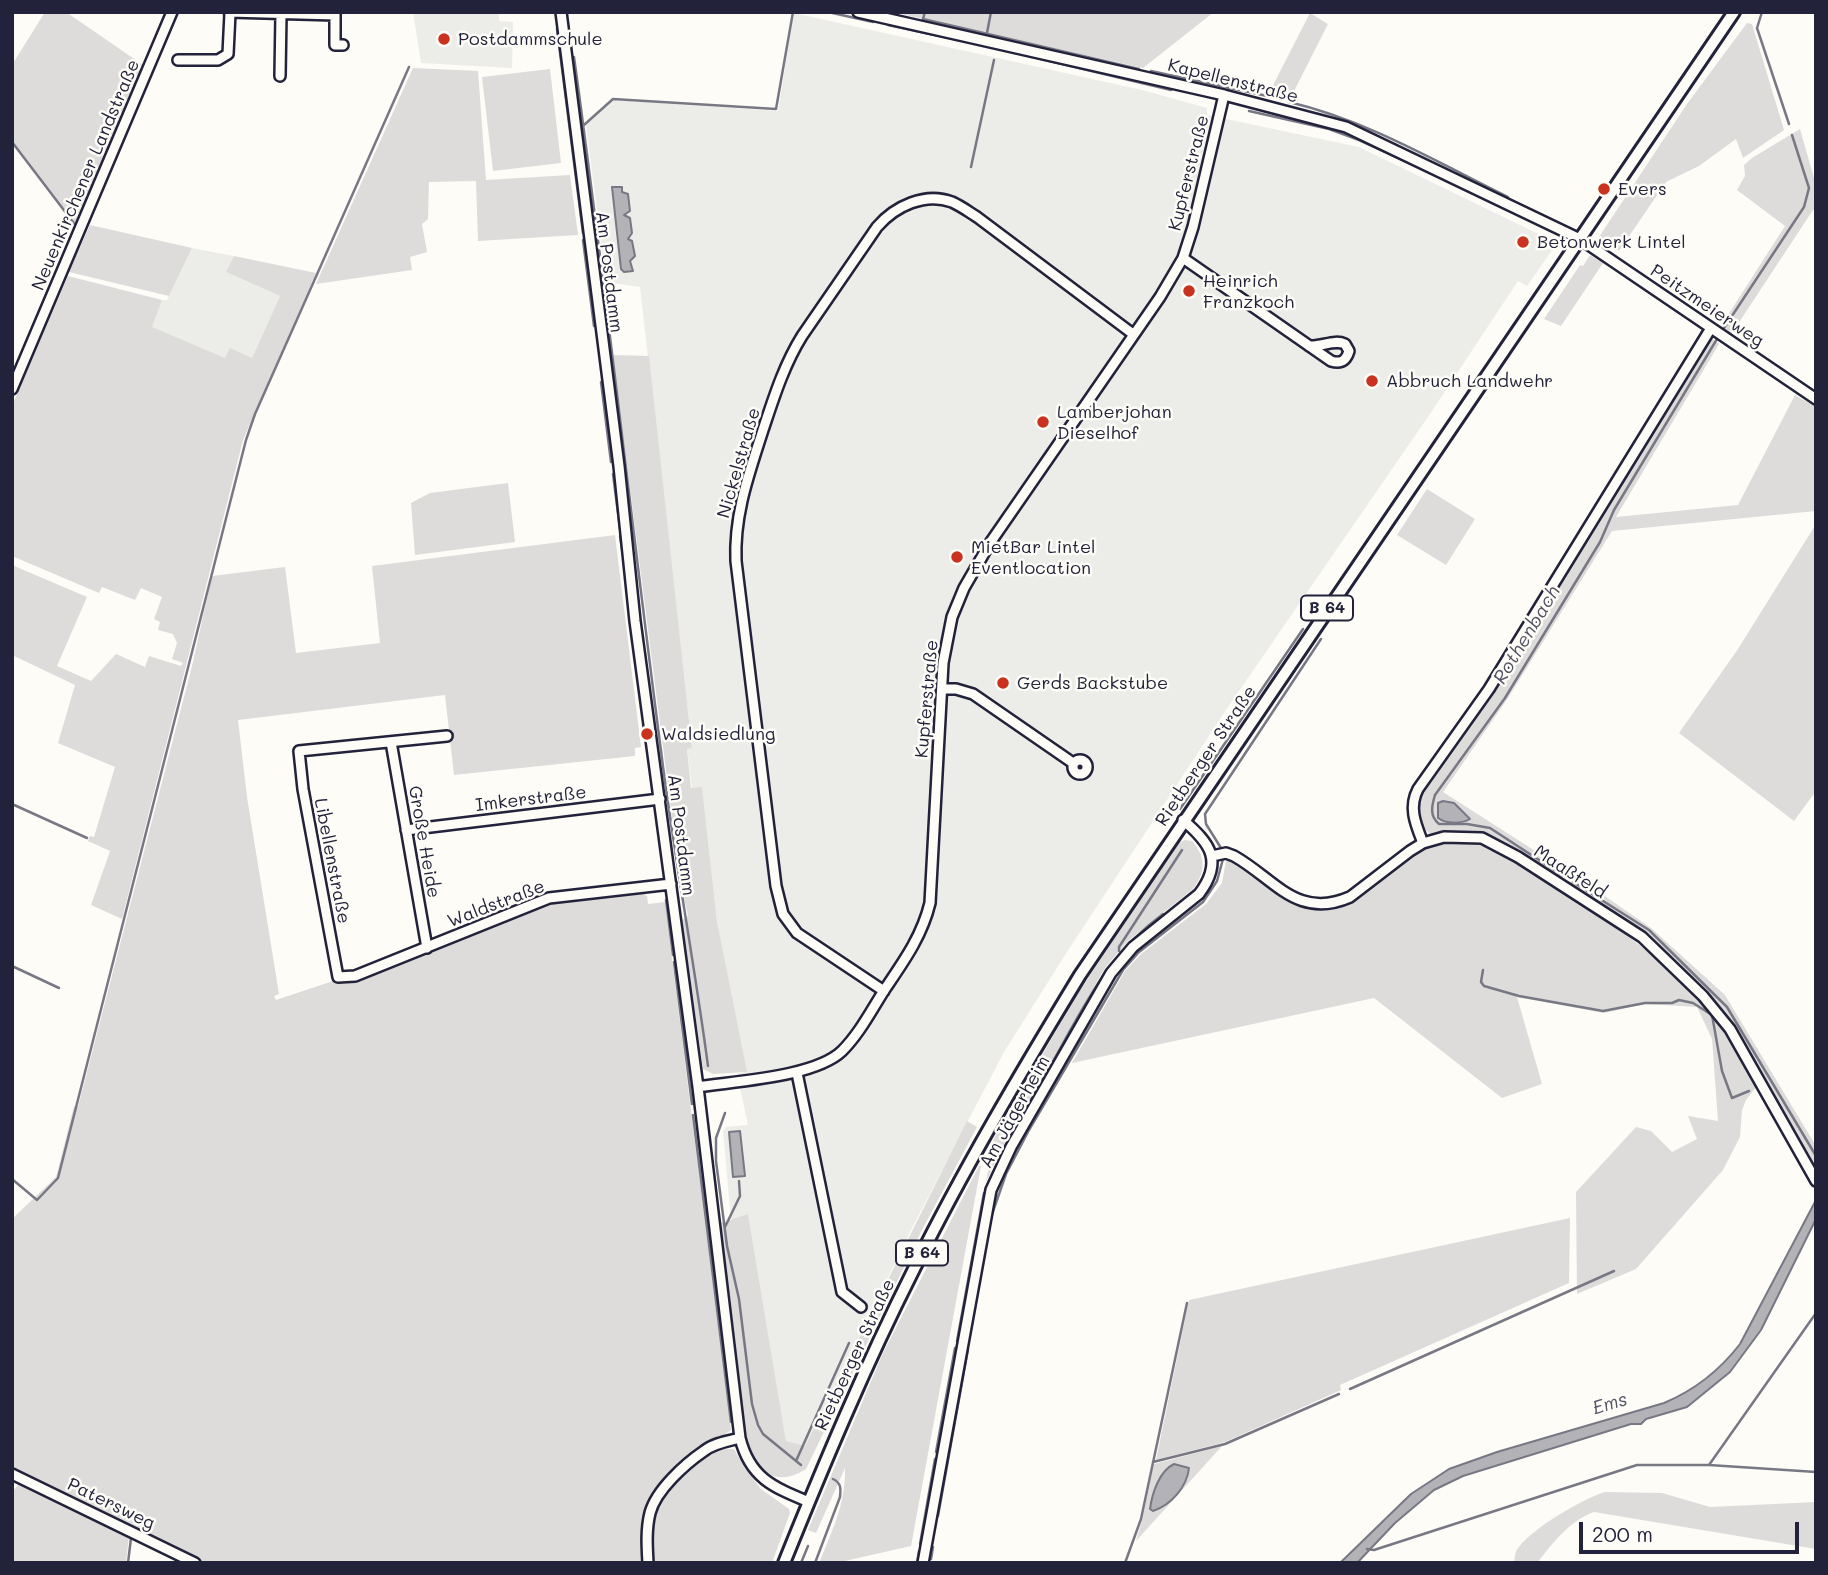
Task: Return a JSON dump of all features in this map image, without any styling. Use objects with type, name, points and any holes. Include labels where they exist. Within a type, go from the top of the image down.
[{"type":"main road","name":"Rietberger Straße","points":[[784,1563],[894,1310],[973,1156],[1087,965],[1734,12]]},
{"type":"street","name":"Neuenkirchener Landstraße","points":[[12,388],[172,12]]},
{"type":"street","name":"Am Postdamm","points":[[561,12],[619,466],[635,621],[698,1087],[740,1437],[744,1452],[758,1474],[772,1485],[809,1502]]},
{"type":"street","name":"Kapellenstraße","points":[[858,12],[1224,95],[1346,127],[1580,239]]},
{"type":"street","points":[[178,60],[218,60],[228,54],[229,13],[335,14],[335,45],[343,45]]},
{"type":"street","points":[[280,76],[281,14]]},
{"type":"street","name":"Kupferstraße","points":[[698,1087],[797,1073],[818,1067],[842,1051],[917,941],[930,903],[942,689],[952,617],[964,588],[990,543],[1160,297],[1182,258],[1193,227],[1224,95]]},
{"type":"street","name":"Nickelstraße","points":[[884,991],[797,933],[783,914],[776,886],[735,537],[742,497],[781,378],[802,336],[877,226],[893,212],[924,199],[953,202],[977,217],[1133,334]]},
{"type":"street","name":"Peitzmeierweg","points":[[1580,239],[1816,398]]},
{"type":"street","name":"Kupferstraße","points":[[1182,258],[1309,346]]},
{"type":"street","points":[[1423,843],[1412,809],[1413,798],[1418,789],[1489,689],[1711,328]]},
{"type":"street","points":[[942,689],[964,690],[973,694],[1073,763]]},
{"type":"street","points":[[391,742],[447,736]]},
{"type":"street","name":"Libellenstraße","points":[[338,977],[303,789],[299,751],[391,742]]},
{"type":"street","name":"Große Heide","points":[[391,742],[428,948]]},
{"type":"street","name":"Imkerstraße","points":[[406,830],[660,799]]},
{"type":"street","points":[[1183,820],[1202,836],[1212,856]]},
{"type":"street","name":"Maaßfeld","points":[[1212,856],[1226,853],[1234,856],[1293,898],[1306,903],[1328,904],[1350,897],[1423,843],[1444,837],[1482,838],[1518,857],[1642,937],[1703,996],[1730,1028],[1816,1181]]},
{"type":"street","name":"Am Jägerheim","points":[[923,1563],[987,1205],[998,1172],[1111,973],[1133,947],[1199,894],[1210,876],[1212,856]]},
{"type":"street","name":"Waldstraße","points":[[338,977],[355,976],[549,898],[671,884]]},
{"type":"street","points":[[797,1073],[842,1292],[861,1307]]},
{"type":"street","points":[[648,1563],[650,1512],[662,1489],[704,1451],[740,1437]]},
{"type":"street","name":"Patersweg","points":[[14,1478],[195,1563]]},
{"type":"shaded area","points":[[45,12],[66,12],[143,65],[76,224],[12,141],[12,65]]},
{"type":"shaded area","points":[[413,12],[499,12],[499,21],[513,22],[512,68],[421,63]]},
{"type":"shaded area","points":[[892,12],[1214,12],[1143,68]]},
{"type":"shaded area","points":[[794,13],[1142,90],[1207,108],[1207,115],[1359,147],[1553,241],[1555,246],[1527,286],[1518,281],[1228,707],[1004,1052],[913,1226],[805,1447],[786,1442],[748,1215],[731,1220],[723,1131],[726,1127],[748,1125],[737,1074],[746,1072],[717,921],[702,788],[692,789],[687,748],[692,747],[640,287],[606,282],[586,125],[614,100],[778,111]]},
{"type":"shaded area","points":[[1310,13],[1328,24],[1290,99],[1269,93]]},
{"type":"shaded area","points":[[1747,23],[1752,24],[1784,130],[1743,158],[1736,139],[1699,166],[1666,182],[1619,251],[1599,237],[1687,104]]},
{"type":"shaded area","points":[[413,68],[478,71],[486,180],[570,175],[578,235],[478,241],[476,181],[429,182],[428,219],[422,224],[427,252],[410,257],[412,270],[316,284]]},
{"type":"shaded area","points":[[550,69],[561,163],[493,171],[482,77]]},
{"type":"shaded area","points":[[1800,129],[1816,185],[1816,210],[1813,210],[1730,336],[1719,329],[1785,226],[1737,190],[1745,176],[1744,165]]},
{"type":"shaded area","points":[[612,187],[622,187],[622,192],[628,194],[630,211],[624,215],[630,218],[632,233],[628,239],[632,241],[635,256],[630,261],[633,271],[624,272],[621,269]]},
{"type":"shaded area","points":[[90,225],[192,248],[169,296],[69,272]]},
{"type":"shaded area","points":[[192,248],[234,256],[226,272],[280,296],[252,358],[226,359],[151,327],[162,300],[167,300]]},
{"type":"shaded area","points":[[1590,255],[1603,263],[1561,326],[1544,319],[1580,265],[1583,266]]},
{"type":"shaded area","points":[[234,256],[316,273],[243,440],[122,919],[91,905],[110,851],[88,841],[90,836],[94,837],[115,767],[58,743],[75,685],[12,655],[12,565],[87,597],[57,666],[91,681],[116,654],[145,667],[149,656],[181,666],[183,663],[172,659],[177,643],[173,634],[158,630],[160,622],[154,619],[162,597],[141,588],[135,600],[102,587],[99,593],[12,556],[12,406],[68,276],[162,300],[152,327],[225,358],[230,348],[252,358],[280,296],[226,272]]},
{"type":"shaded area","points":[[1709,336],[1719,344],[1616,517],[1738,505],[1795,395],[1816,407],[1816,511],[1612,531],[1508,698],[1443,792],[1568,872],[1561,879],[1500,840],[1469,832],[1431,835],[1419,824],[1416,799]]},
{"type":"shaded area","points":[[613,355],[649,356],[692,748],[687,749],[691,788],[702,787],[717,921],[747,1072],[713,1074],[703,1069],[682,920],[688,916],[680,880]]},
{"type":"shaded area","points":[[508,483],[515,542],[415,555],[411,503],[430,493]]},
{"type":"shaded area","points":[[1427,489],[1475,519],[1446,565],[1397,535]]},
{"type":"shaded area","points":[[1816,524],[1816,791],[1794,821],[1679,733],[1738,649]]},
{"type":"shaded area","points":[[615,535],[641,747],[635,748],[635,756],[454,775],[445,695],[238,720],[247,797],[279,994],[274,996],[276,1000],[336,980],[357,981],[552,902],[639,892],[647,896],[648,904],[665,902],[731,1430],[721,1437],[722,1449],[734,1449],[761,1489],[789,1509],[790,1513],[772,1563],[202,1563],[12,1470],[12,1219],[56,1177],[74,1106],[78,1107],[192,666],[212,576],[285,567],[296,653],[380,643],[372,566]]},
{"type":"shaded area","points":[[1438,803],[1454,803],[1470,819],[1454,823],[1438,818]]},
{"type":"shaded area","points":[[1192,841],[1202,859],[1202,871],[1197,883],[1128,941],[1105,968],[1006,1140],[986,1182],[994,1138],[1077,995],[1178,843]]},
{"type":"shaded area","points":[[1465,842],[1491,848],[1526,866],[1649,952],[1708,1008],[1734,1043],[1757,1086],[1746,1100],[1742,1110],[1740,1137],[1723,1170],[1636,1269],[1577,1294],[1576,1192],[1636,1127],[1651,1131],[1672,1152],[1697,1139],[1688,1116],[1718,1121],[1712,1039],[1697,1007],[1645,1004],[1604,1013],[1517,997],[1542,1084],[1502,1098],[1374,998],[1072,1063],[1125,971],[1141,954],[1206,904],[1222,883],[1226,861],[1248,868],[1292,901],[1305,907],[1320,909],[1336,907],[1350,901],[1427,847],[1441,843]]},
{"type":"shaded area","points":[[1573,874],[1651,928],[1725,995],[1816,1146],[1816,1173],[1710,1000],[1645,934],[1570,884]]},
{"type":"shaded area","points":[[967,1121],[977,1127],[922,1230],[806,1469],[784,1477],[766,1472],[754,1457],[746,1435],[718,1224],[748,1214],[786,1441],[805,1446]]},
{"type":"shaded area","points":[[740,1131],[745,1176],[733,1177],[729,1132]]},
{"type":"shaded area","points":[[979,1166],[911,1546],[836,1563],[819,1563],[841,1505],[845,1468],[816,1533],[808,1530],[883,1353]]},
{"type":"shaded area","points":[[1816,1200],[1816,1219],[1761,1330],[1730,1372],[1687,1407],[1646,1419],[1641,1424],[1631,1424],[1463,1476],[1434,1490],[1395,1523],[1357,1563],[1340,1563],[1411,1494],[1449,1469],[1497,1452],[1664,1403],[1706,1378],[1740,1344]]},
{"type":"shaded area","points":[[1570,1218],[1569,1283],[1340,1385],[1341,1390],[1225,1442],[1156,1460],[1189,1300]]},
{"type":"shaded area","points":[[1222,1446],[1136,1541],[1154,1464]]},
{"type":"shaded area","points":[[1174,1464],[1189,1468],[1185,1482],[1172,1500],[1153,1511],[1150,1509],[1157,1484],[1164,1472]]},
{"type":"shaded area","points":[[19,1484],[129,1536],[126,1563],[12,1562],[12,1492]]},
{"type":"shaded area","points":[[1605,1492],[1662,1493],[1710,1507],[1816,1502],[1816,1549],[1594,1512],[1569,1527],[1537,1563],[1514,1563],[1518,1549],[1535,1531],[1571,1507]]},
{"type":"waterway","points":[[584,125],[613,99],[776,109],[793,12]]},
{"type":"waterway","points":[[828,12],[873,22]]},
{"type":"waterway","points":[[925,12],[923,19],[1139,69]]},
{"type":"waterway","points":[[987,33],[991,12]]},
{"type":"waterway","name":"Rothenbach","points":[[1762,12],[1757,28],[1789,124]]},
{"type":"waterway","points":[[888,25],[991,47]]},
{"type":"waterway","points":[[557,29],[583,233]]},
{"type":"waterway","points":[[999,49],[1171,90]]},
{"type":"waterway","points":[[574,57],[666,790],[708,1066]]},
{"type":"waterway","points":[[971,167],[994,60]]},
{"type":"waterway","points":[[12,1179],[37,1200],[58,1178],[246,440],[255,414],[409,67]]},
{"type":"waterway","points":[[1151,71],[1272,97]]},
{"type":"waterway","points":[[1289,102],[1373,131],[1508,197]]},
{"type":"waterway","points":[[1249,111],[1329,129],[1418,167]]},
{"type":"waterway","name":"Rothenbach","points":[[1724,328],[1804,207],[1809,188],[1792,135]]},
{"type":"waterway","points":[[12,142],[76,226]]},
{"type":"waterway","points":[[12,377],[95,181]]},
{"type":"waterway","points":[[583,240],[594,326]]},
{"type":"waterway","name":"Rothenbach","points":[[1562,875],[1490,828],[1467,824],[1439,824],[1433,814],[1435,795],[1505,698],[1600,542],[1614,510],[1717,339]]},
{"type":"waterway","points":[[601,382],[611,462]]},
{"type":"waterway","points":[[613,474],[620,529]]},
{"type":"waterway","points":[[620,536],[626,575]]},
{"type":"waterway","points":[[1180,809],[1303,629]]},
{"type":"waterway","points":[[1221,848],[1206,824],[1205,814],[1321,639]]},
{"type":"waterway","points":[[12,804],[87,838]]},
{"type":"waterway","points":[[1119,951],[1119,947],[1182,850]]},
{"type":"waterway","points":[[970,1335],[990,1220],[1006,1174],[1029,1130],[1123,970],[1139,952],[1203,902],[1217,881],[1223,859]]},
{"type":"waterway","name":"Rothenbach","points":[[1573,882],[1649,930],[1727,1007],[1816,1156]]},
{"type":"waterway","points":[[666,900],[673,955]]},
{"type":"waterway","points":[[987,1186],[1026,1108],[1099,982],[1127,946],[1163,914]]},
{"type":"waterway","points":[[674,962],[692,1104]]},
{"type":"waterway","points":[[12,966],[59,988]]},
{"type":"waterway","points":[[1483,970],[1481,982],[1484,986],[1519,996],[1603,1011],[1645,1003],[1672,1003],[1679,1000],[1693,1003],[1712,1015],[1722,1071],[1732,1098],[1749,1091]]},
{"type":"waterway","points":[[725,1113],[716,1138],[716,1161],[727,1246],[739,1299],[752,1404],[763,1434],[801,1465]]},
{"type":"waterway","points":[[693,1115],[731,1422]]},
{"type":"waterway","points":[[725,1227],[740,1196],[739,1181]]},
{"type":"waterway","points":[[957,1341],[984,1193]]},
{"type":"waterway","points":[[1350,1389],[1614,1271]]},
{"type":"waterway","points":[[1125,1563],[1141,1519],[1187,1303]]},
{"type":"waterway","points":[[1709,1465],[1816,1313]]},
{"type":"waterway","points":[[796,1461],[849,1343]]},
{"type":"waterway","points":[[936,1452],[955,1348]]},
{"type":"waterway","points":[[938,1516],[968,1349]]},
{"type":"waterway","points":[[1153,1462],[1225,1444],[1339,1394]]},
{"type":"waterway","points":[[920,1544],[935,1459]]},
{"type":"waterway","points":[[1367,1549],[1374,1550],[1637,1465],[1709,1465],[1816,1472]]},
{"type":"waterway","points":[[815,1563],[840,1497],[840,1486],[833,1479]]},
{"type":"waterway","points":[[128,1534],[131,1538],[128,1563]]},
{"type":"waterway","points":[[801,1563],[808,1546]]},
{"type":"waterway","points":[[931,1559],[933,1547]]},
{"type":"waterway","points":[[917,1563],[919,1551]]},
{"type":"place","name":"Postdammschule","points":[[444,39]]},
{"type":"place","name":"Evers","points":[[1604,189]]},
{"type":"place","name":"Betonwerk Lintel","points":[[1523,242]]},
{"type":"place","name":"Heinrich Franzkoch","points":[[1189,291]]},
{"type":"place","name":"Abbruch Landwehr","points":[[1372,381]]},
{"type":"place","name":"Lamberjohan Dieselhof","points":[[1043,422]]},
{"type":"place","name":"MietBar Lintel Eventlocation","points":[[957,557]]},
{"type":"place","name":"Gerds Backstube","points":[[1003,683]]},
{"type":"place","name":"Waldsiedlung","points":[[647,734]]},
{"type":"water label","name":"Ems","points":[[1610,1404]]}]
